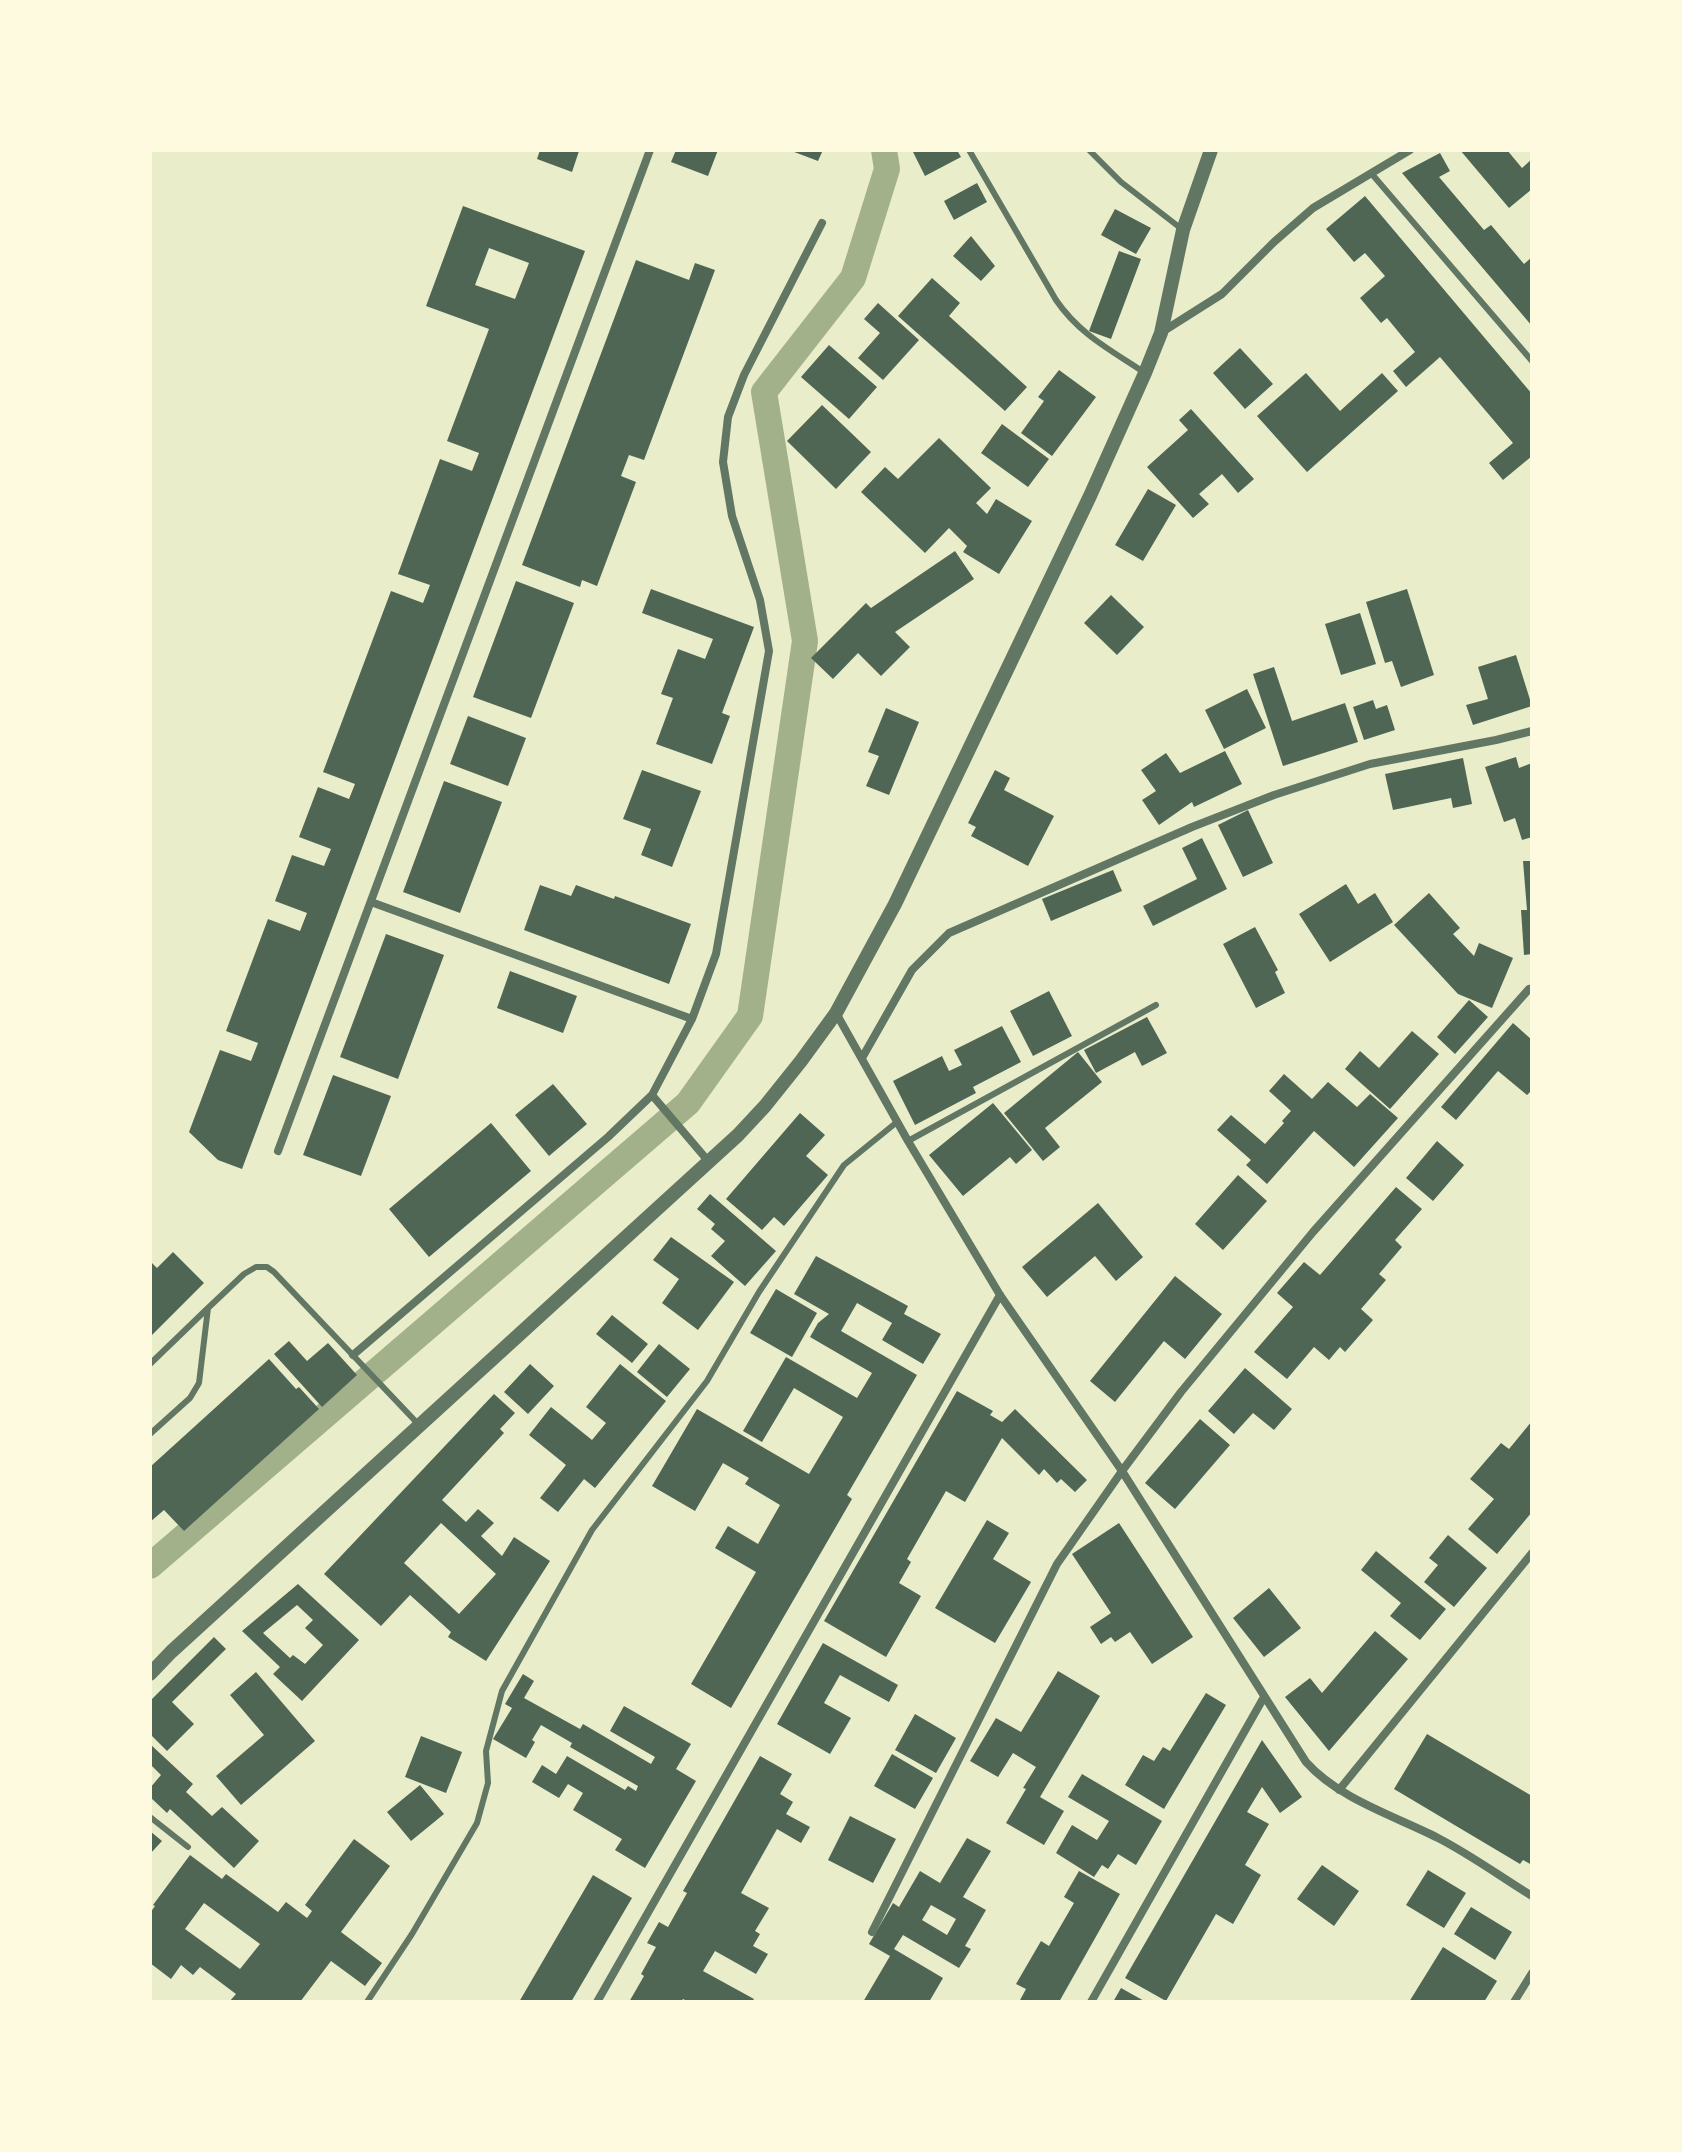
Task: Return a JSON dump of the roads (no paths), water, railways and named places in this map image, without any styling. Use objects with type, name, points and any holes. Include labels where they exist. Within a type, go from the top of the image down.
[{"type":"street","points":[[278,1151],[650,150]]},
{"type":"street","points":[[150,1674],[709,1162],[765,1106],[836,1013],[895,904],[1090,496],[1145,373],[1161,333],[1183,230],[1211,150]]},
{"type":"street","points":[[1161,333],[1222,294],[1313,208],[1410,150]]},
{"type":"street","points":[[353,1355],[608,1137],[652,1095],[692,1019],[716,954],[769,651],[760,600],[732,516],[723,462],[728,417],[744,375],[822,223]]},
{"type":"street","points":[[862,1058],[912,970],[949,933],[1192,827],[1274,795],[1370,764],[1532,731]]},
{"type":"street","points":[[371,902],[692,1019]]},
{"type":"street","points":[[872,1932],[1057,1564],[1181,1392],[1313,1232],[1529,989]]},
{"type":"street","points":[[836,1013],[1000,1295],[1122,1471],[1306,1762],[1319,1777],[1339,1790],[1441,1839],[1532,1896]]},
{"type":"street","points":[[652,1095],[709,1162]]},
{"type":"street","points":[[597,2002],[1000,1295]]},
{"type":"street","points":[[1339,1790],[1532,1553]]},
{"type":"street","points":[[1091,2002],[1264,1697]]},
{"type":"street","points":[[1514,2002],[1532,1973]]},
{"type":"lane","points":[[969,150],[1069,319],[1083,332],[1145,373]]},
{"type":"lane","points":[[1089,150],[1121,182],[1183,230]]},
{"type":"lane","points":[[1371,173],[1532,361]]},
{"type":"lane","points":[[908,1141],[1156,1005]]},
{"type":"lane","points":[[367,2002],[412,1934],[477,1823],[488,1783],[486,1751],[502,1691],[592,1530],[707,1381],[759,1292],[844,1165],[897,1122]]},
{"type":"lane","points":[[150,1364],[244,1274],[256,1267],[267,1267],[420,1426]]},
{"type":"lane","points":[[150,1434],[190,1398],[199,1383],[208,1308]]},
{"type":"lane","points":[[150,1817],[188,1847]]},
{"type":"waterway","points":[[150,1566],[688,1103],[750,1016],[805,641],[764,392],[853,278],[887,169],[884,150]]}]
